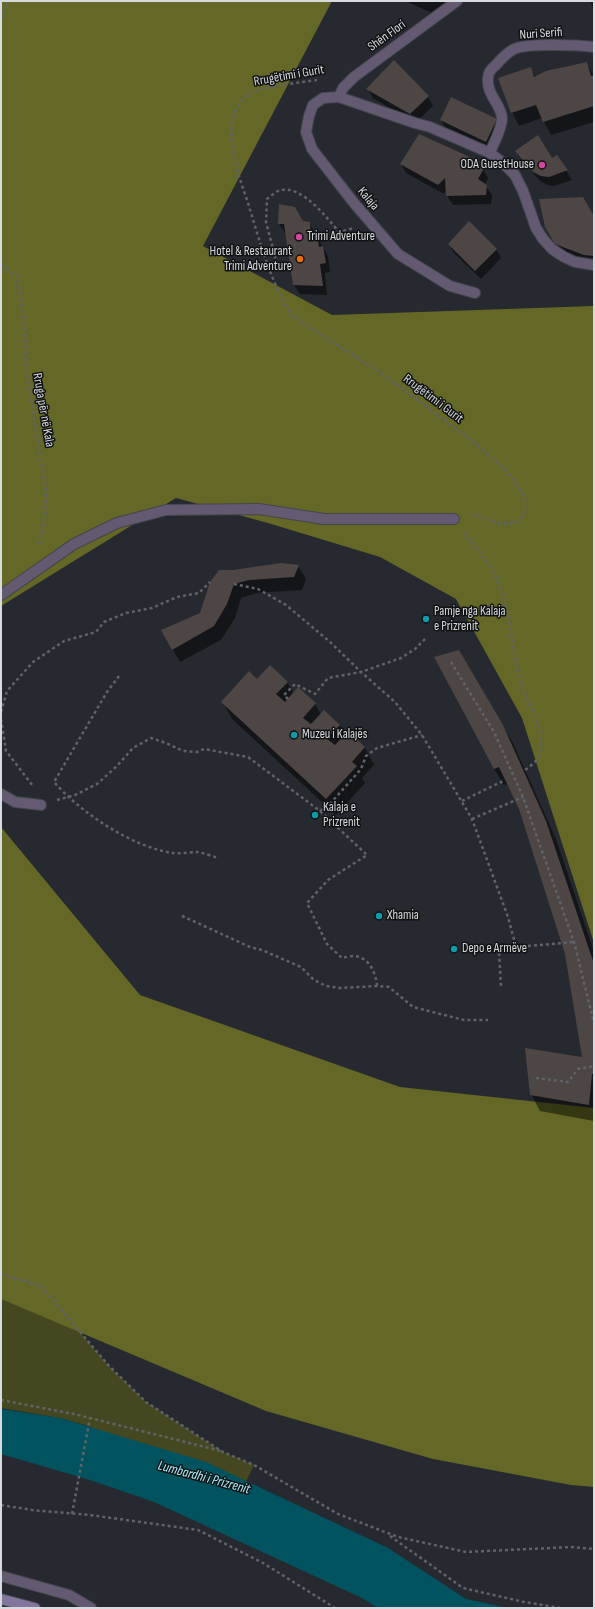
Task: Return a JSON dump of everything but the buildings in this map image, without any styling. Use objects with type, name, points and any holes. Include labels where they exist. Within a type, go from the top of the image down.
[{"type":"main road","points":[[1,1599],[34,1608]]},
{"type":"street","name":"Shën Flori","points":[[339,97],[344,88],[354,77],[457,1]]},
{"type":"street","name":"Nuri Serifi","points":[[490,153],[500,128],[502,117],[490,93],[488,78],[491,70],[502,58],[515,49],[527,47],[578,45],[594,47]]},
{"type":"street","points":[[339,97],[430,127],[490,153],[503,163],[515,176],[523,191],[536,228],[543,239],[564,257],[575,262],[594,265]]},
{"type":"street","name":"Kalaja","points":[[339,97],[323,98],[313,105],[306,132],[312,149],[354,203],[398,254],[450,286],[474,293]]},
{"type":"street","points":[[1,595],[74,544],[117,523],[166,510],[259,509],[324,519],[454,519]]},
{"type":"street","points":[[1,794],[15,802],[41,804]]},
{"type":"street","points":[[1,1576],[68,1595],[91,1608]]},
{"type":"path","points":[[1,18],[8,1]]},
{"type":"path","name":"Rrugëtimi i Gurit","points":[[320,80],[278,86],[250,93],[240,103],[233,118],[233,154],[267,265],[282,301],[292,316],[384,375],[480,447],[510,475],[523,494],[525,510],[517,522],[502,524],[465,512],[460,513],[454,519]]},
{"type":"path","points":[[277,264],[266,222],[268,199],[279,190],[292,190],[315,205],[339,232],[372,224]]},
{"type":"path","name":"Rruga për në Kala","points":[[1,264],[18,278],[25,330],[26,367],[46,492],[45,518],[38,548],[40,567]]},
{"type":"path","points":[[454,519],[456,526],[476,547],[492,570],[499,583],[505,604],[521,683],[538,727],[541,739],[540,754],[537,759],[524,771]]},
{"type":"path","points":[[1,712],[6,691],[33,662],[64,641],[96,632],[104,622],[126,613],[152,608],[177,597],[199,593],[210,582]]},
{"type":"path","points":[[234,584],[258,589],[286,605],[329,641],[395,702],[422,735],[472,819],[508,917],[516,947]]},
{"type":"path","points":[[288,699],[284,695],[295,684],[315,694],[328,678],[361,672],[401,658],[415,649],[425,639]]},
{"type":"path","points":[[451,662],[494,732],[523,797],[574,942],[594,1023]]},
{"type":"path","points":[[119,676],[107,692],[54,782],[67,797],[105,825],[139,843],[174,853],[199,852],[218,858]]},
{"type":"path","points":[[1,719],[6,752],[31,783],[41,804],[67,797],[97,784],[117,766],[133,748],[151,738],[183,751],[197,752],[204,749],[248,757],[320,811],[368,855],[328,880],[307,903],[327,944],[342,958],[357,956],[370,964],[377,976],[377,986]]},
{"type":"path","points":[[320,811],[330,804],[361,769],[366,756],[377,748],[422,735]]},
{"type":"path","points":[[462,801],[505,780]]},
{"type":"path","points":[[472,819],[523,797]]},
{"type":"path","points":[[182,916],[250,947],[262,950],[301,967],[314,980],[326,986],[340,988],[377,986],[389,987],[412,1007],[464,1020],[488,1020]]},
{"type":"path","points":[[501,987],[499,951],[516,947],[574,942]]},
{"type":"path","points":[[536,1078],[568,1082],[578,1069],[594,1066]]},
{"type":"path","points":[[1,1274],[41,1286],[109,1366],[146,1402],[223,1452]]},
{"type":"path","points":[[1,1400],[74,1414],[223,1452],[254,1465],[338,1514],[398,1537],[466,1552],[571,1547],[594,1549]]},
{"type":"path","points":[[72,1514],[90,1418]]},
{"type":"path","points":[[1,1505],[198,1530],[263,1563],[335,1608]]},
{"type":"path","points":[[386,1533],[463,1588],[524,1602],[561,1608]]},
{"type":"green space","points":[[1,1275],[41,1286],[109,1366],[146,1402],[223,1452],[254,1465],[244,1486],[85,1425],[60,1418],[1,1408]]},
{"type":"shaded area","points":[[1,1],[332,1],[203,246],[332,315],[594,306],[594,943],[522,718],[456,599],[380,557],[268,523],[176,498],[1,606]]},
{"type":"shaded area","points":[[1,827],[140,995],[400,1087],[594,1108],[594,1487],[571,1485],[433,1459],[266,1411],[1,1299]]},
{"type":"water","name":"Lumbardhi i Prizrenit","points":[[1,1409],[60,1418],[206,1462],[388,1548],[466,1599],[508,1608],[378,1608],[362,1598],[154,1502],[90,1480],[1,1454]]},
{"type":"place","name":"ODA GuestHouse","points":[[542,165]]},
{"type":"place","name":"Trimi Adventure","points":[[299,237]]},
{"type":"place","name":"Hotel & Restaurant Trimi Adventure","points":[[300,259]]},
{"type":"place","name":"Pamje nga Kalaja e Prizrenit","points":[[426,619]]},
{"type":"place","name":"Muzeu i Kalajës","points":[[294,735]]},
{"type":"place","name":"Kalaja e Prizrenit","points":[[315,815]]},
{"type":"place","name":"Xhamia","points":[[379,916]]},
{"type":"place","name":"Depo e Armëve","points":[[454,949]]}]
